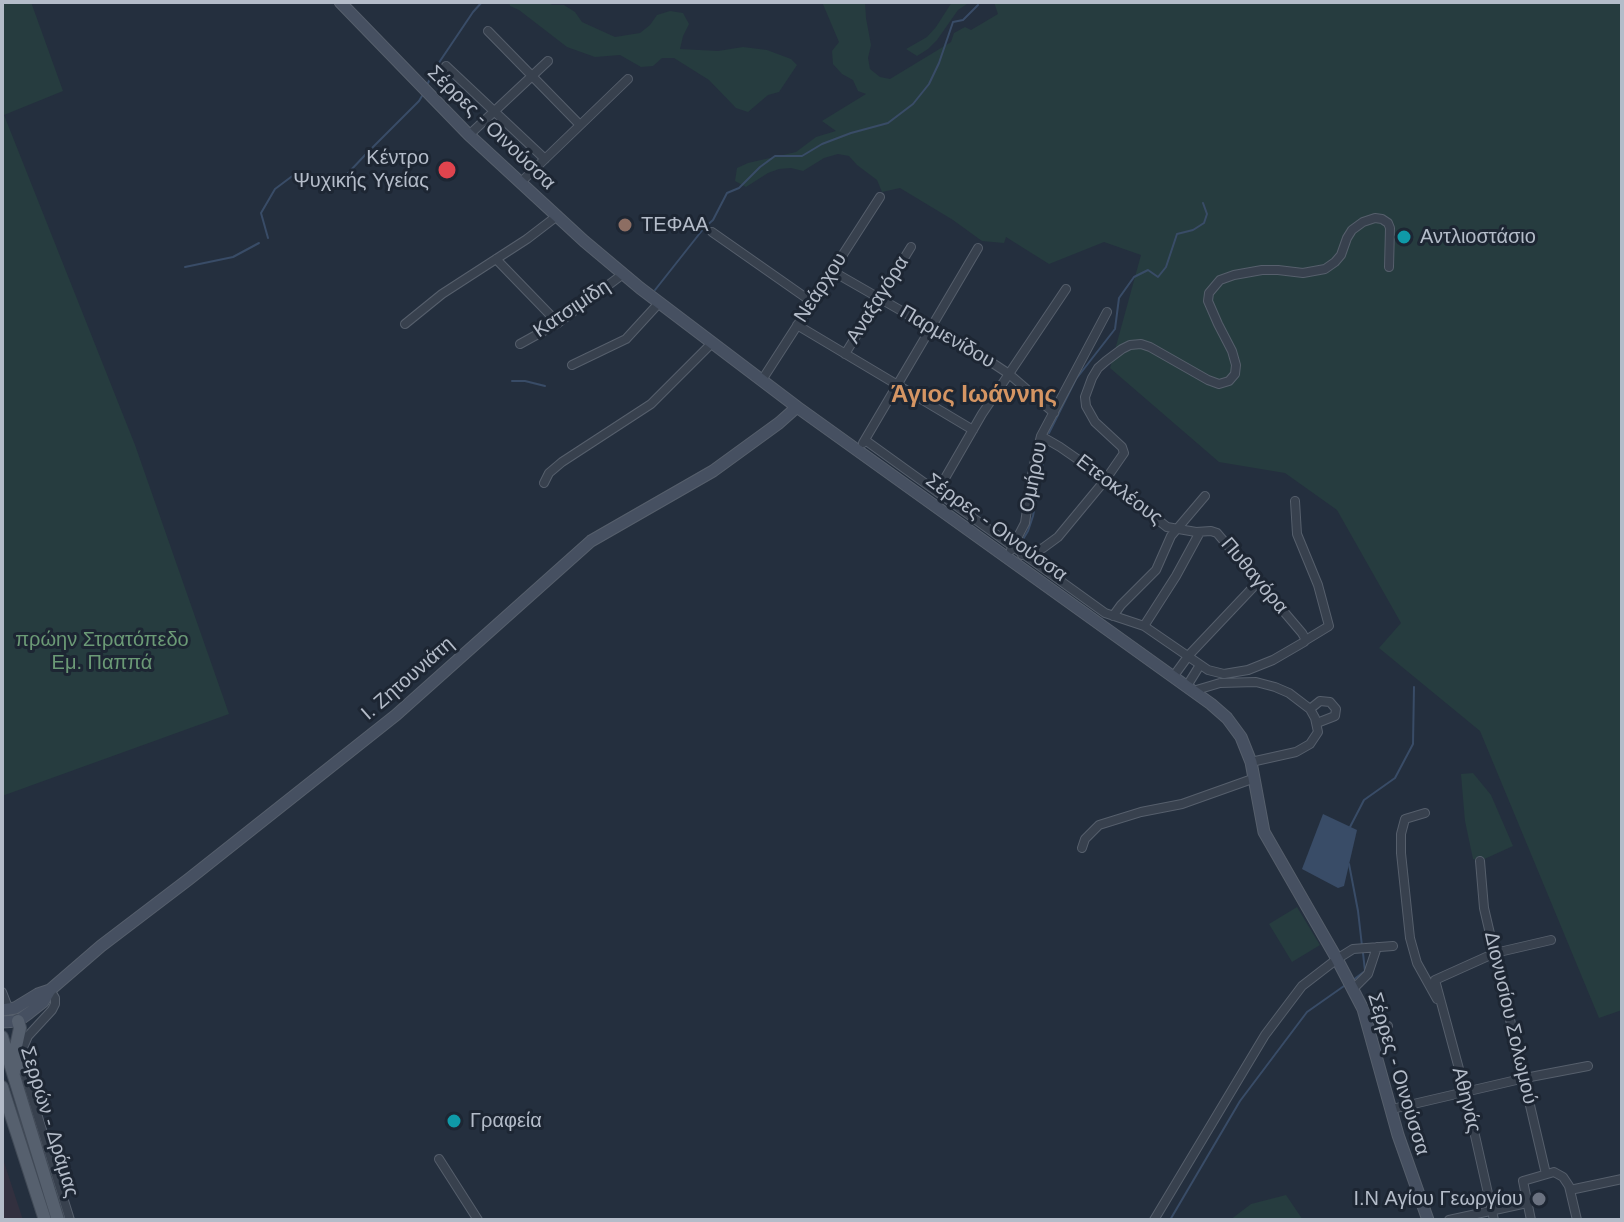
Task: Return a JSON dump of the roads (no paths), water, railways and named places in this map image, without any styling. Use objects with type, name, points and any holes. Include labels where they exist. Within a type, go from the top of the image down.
[{"type":"main road","points":[[17,1087],[15,1051],[20,1028],[18,1021]]},
{"type":"main road","name":"Σερρών - Δράμας","points":[[2,1037],[58,1220]]},
{"type":"main road","name":"Σερρών - Δράμας","points":[[2,1087],[45,1220]]},
{"type":"street","name":"Σέρρες - Οινούσσα","points":[[340,2],[469,135],[623,274],[797,407],[862,445],[1009,552],[1218,710],[1238,731],[1251,762],[1264,832],[1363,1010],[1398,1135],[1428,1220]]},
{"type":"street","points":[[488,31],[580,125]]},
{"type":"street","points":[[469,135],[548,61]]},
{"type":"street","points":[[446,66],[545,159]]},
{"type":"street","points":[[520,183],[628,79]]},
{"type":"street","name":"Νεάρχου","points":[[762,380],[880,197]]},
{"type":"street","points":[[405,324],[442,294],[557,216]]},
{"type":"street","points":[[1024,555],[1055,540],[1122,455],[1122,447],[1089,414],[1085,397],[1098,368],[1122,349],[1141,344],[1219,384],[1229,381],[1235,374],[1236,365],[1208,301],[1209,293],[1220,280],[1262,270],[1303,273],[1325,269],[1341,255],[1352,230],[1375,218],[1388,223],[1390,228],[1389,267]]},
{"type":"street","points":[[712,232],[812,302]]},
{"type":"street","name":"Αναξαγόρα","points":[[845,354],[911,247]]},
{"type":"street","points":[[978,248],[862,445],[937,492],[1009,552],[1024,555],[1105,613],[1144,626],[1212,672],[1248,670],[1300,646],[1304,636],[1329,626],[1318,585],[1297,534],[1295,501]]},
{"type":"street","points":[[496,259],[558,323]]},
{"type":"street","name":"Παρμενίδου","points":[[832,271],[1009,374],[1054,413]]},
{"type":"street","name":"Κατσιμίδη","points":[[520,344],[558,323],[623,274]]},
{"type":"street","points":[[937,492],[973,430],[1066,289]]},
{"type":"street","points":[[572,365],[626,339],[659,303]]},
{"type":"street","name":"Ομήρου","points":[[1009,552],[1025,523],[1041,436],[1107,312]]},
{"type":"street","points":[[797,325],[973,430]]},
{"type":"street","points":[[780,327],[791,335]]},
{"type":"street","points":[[544,483],[549,473],[562,462],[651,404],[712,343]]},
{"type":"street","name":"Ι. Ζητουνιάτη","points":[[50,990],[114,936],[396,715],[591,541],[713,471],[775,427],[797,407]]},
{"type":"street","name":"Ετεοκλέους","points":[[1041,436],[1106,479],[1162,524],[1172,529],[1200,532]]},
{"type":"street","points":[[1113,616],[1156,570],[1169,540],[1205,496]]},
{"type":"street","points":[[1144,626],[1200,532]]},
{"type":"street","name":"Πυθαγόρα","points":[[1200,532],[1217,533],[1304,636]]},
{"type":"street","points":[[1173,677],[1189,655],[1259,581]]},
{"type":"street","points":[[1190,689],[1200,665]]},
{"type":"street","points":[[1190,689],[1220,683],[1256,682],[1289,693],[1310,709],[1318,732],[1304,749],[1251,762]]},
{"type":"street","points":[[1310,709],[1320,701],[1330,702],[1336,709],[1335,716],[1317,723]]},
{"type":"street","points":[[1082,848],[1085,839],[1099,825],[1182,804],[1255,778]]},
{"type":"street","points":[[1425,813],[1405,819],[1401,853],[1410,938],[1417,963],[1443,1010]]},
{"type":"street","name":"Διονυσίου Σολωμού","points":[[1480,861],[1484,908],[1546,1174]]},
{"type":"street","points":[[1495,953],[1551,940]]},
{"type":"street","points":[[1154,1220],[1265,1035],[1302,986],[1337,959],[1357,949],[1393,946]]},
{"type":"street","points":[[1353,989],[1368,974],[1372,948]]},
{"type":"street","name":"Αθηνάς","points":[[1494,1220],[1465,1091],[1435,980],[1495,953]]},
{"type":"street","points":[[2,992],[5,1010],[50,990]]},
{"type":"street","points":[[2,1022],[18,1021],[43,1002],[50,990]]},
{"type":"street","points":[[50,990],[55,1001],[52,1010],[28,1036],[22,1050],[25,1075],[70,1220]]},
{"type":"street","points":[[1363,1010],[1388,1026]]},
{"type":"street","points":[[18,1021],[25,1027],[28,1036]]},
{"type":"street","points":[[1392,1109],[1588,1066]]},
{"type":"street","points":[[439,1159],[478,1220]]},
{"type":"street","points":[[1531,1220],[1523,1181],[1556,1173],[1561,1175],[1570,1190],[1577,1220]]},
{"type":"street","points":[[1570,1190],[1622,1179]]},
{"type":"street","points":[[1449,1220],[1527,1203]]},
{"type":"water","points":[[1323,814],[1357,830],[1344,886],[1338,888],[1302,869]]},
{"type":"waterway","points":[[428,83],[482,2]]},
{"type":"waterway","points":[[655,290],[713,220],[727,193],[739,188],[775,156],[802,156],[822,144],[888,123],[913,104],[929,84],[953,22],[963,20],[978,5]]},
{"type":"waterway","points":[[268,238],[261,213],[275,189],[295,174],[308,174],[333,189],[422,96]]},
{"type":"waterway","points":[[1049,433],[1076,379],[1115,329],[1119,298],[1134,277],[1148,270],[1158,277],[1166,267],[1177,234],[1204,223],[1207,214],[1203,203]]},
{"type":"waterway","points":[[185,267],[233,257],[259,243]]},
{"type":"waterway","points":[[512,381],[545,386]]},
{"type":"waterway","points":[[1019,546],[1033,516],[1046,446]]},
{"type":"waterway","points":[[1350,827],[1364,800],[1395,778],[1413,744],[1414,687]]},
{"type":"waterway","points":[[1349,864],[1362,946]]},
{"type":"waterway","points":[[1353,980],[1365,971],[1363,953]]},
{"type":"waterway","points":[[1170,1220],[1240,1101],[1307,1012],[1344,986]]},
{"type":"place","name":"Κέντρο Ψυχικής Υγείας","points":[[447,170]]},
{"type":"place","name":"ΤΕΦΑΑ","points":[[625,225]]},
{"type":"place","name":"Αντλιοστάσιο","points":[[1404,237]]},
{"type":"place","name":"Γραφεία","points":[[454,1121]]},
{"type":"place","name":"Ι.Ν Αγίου Γεωργίου","points":[[1539,1199]]},
{"type":"district","name":"Άγιος Ιωάννης","points":[[974,395]]},
{"type":"park label","name":"πρώην Στρατόπεδο Εμ. Παππά","points":[[102,652]]}]
